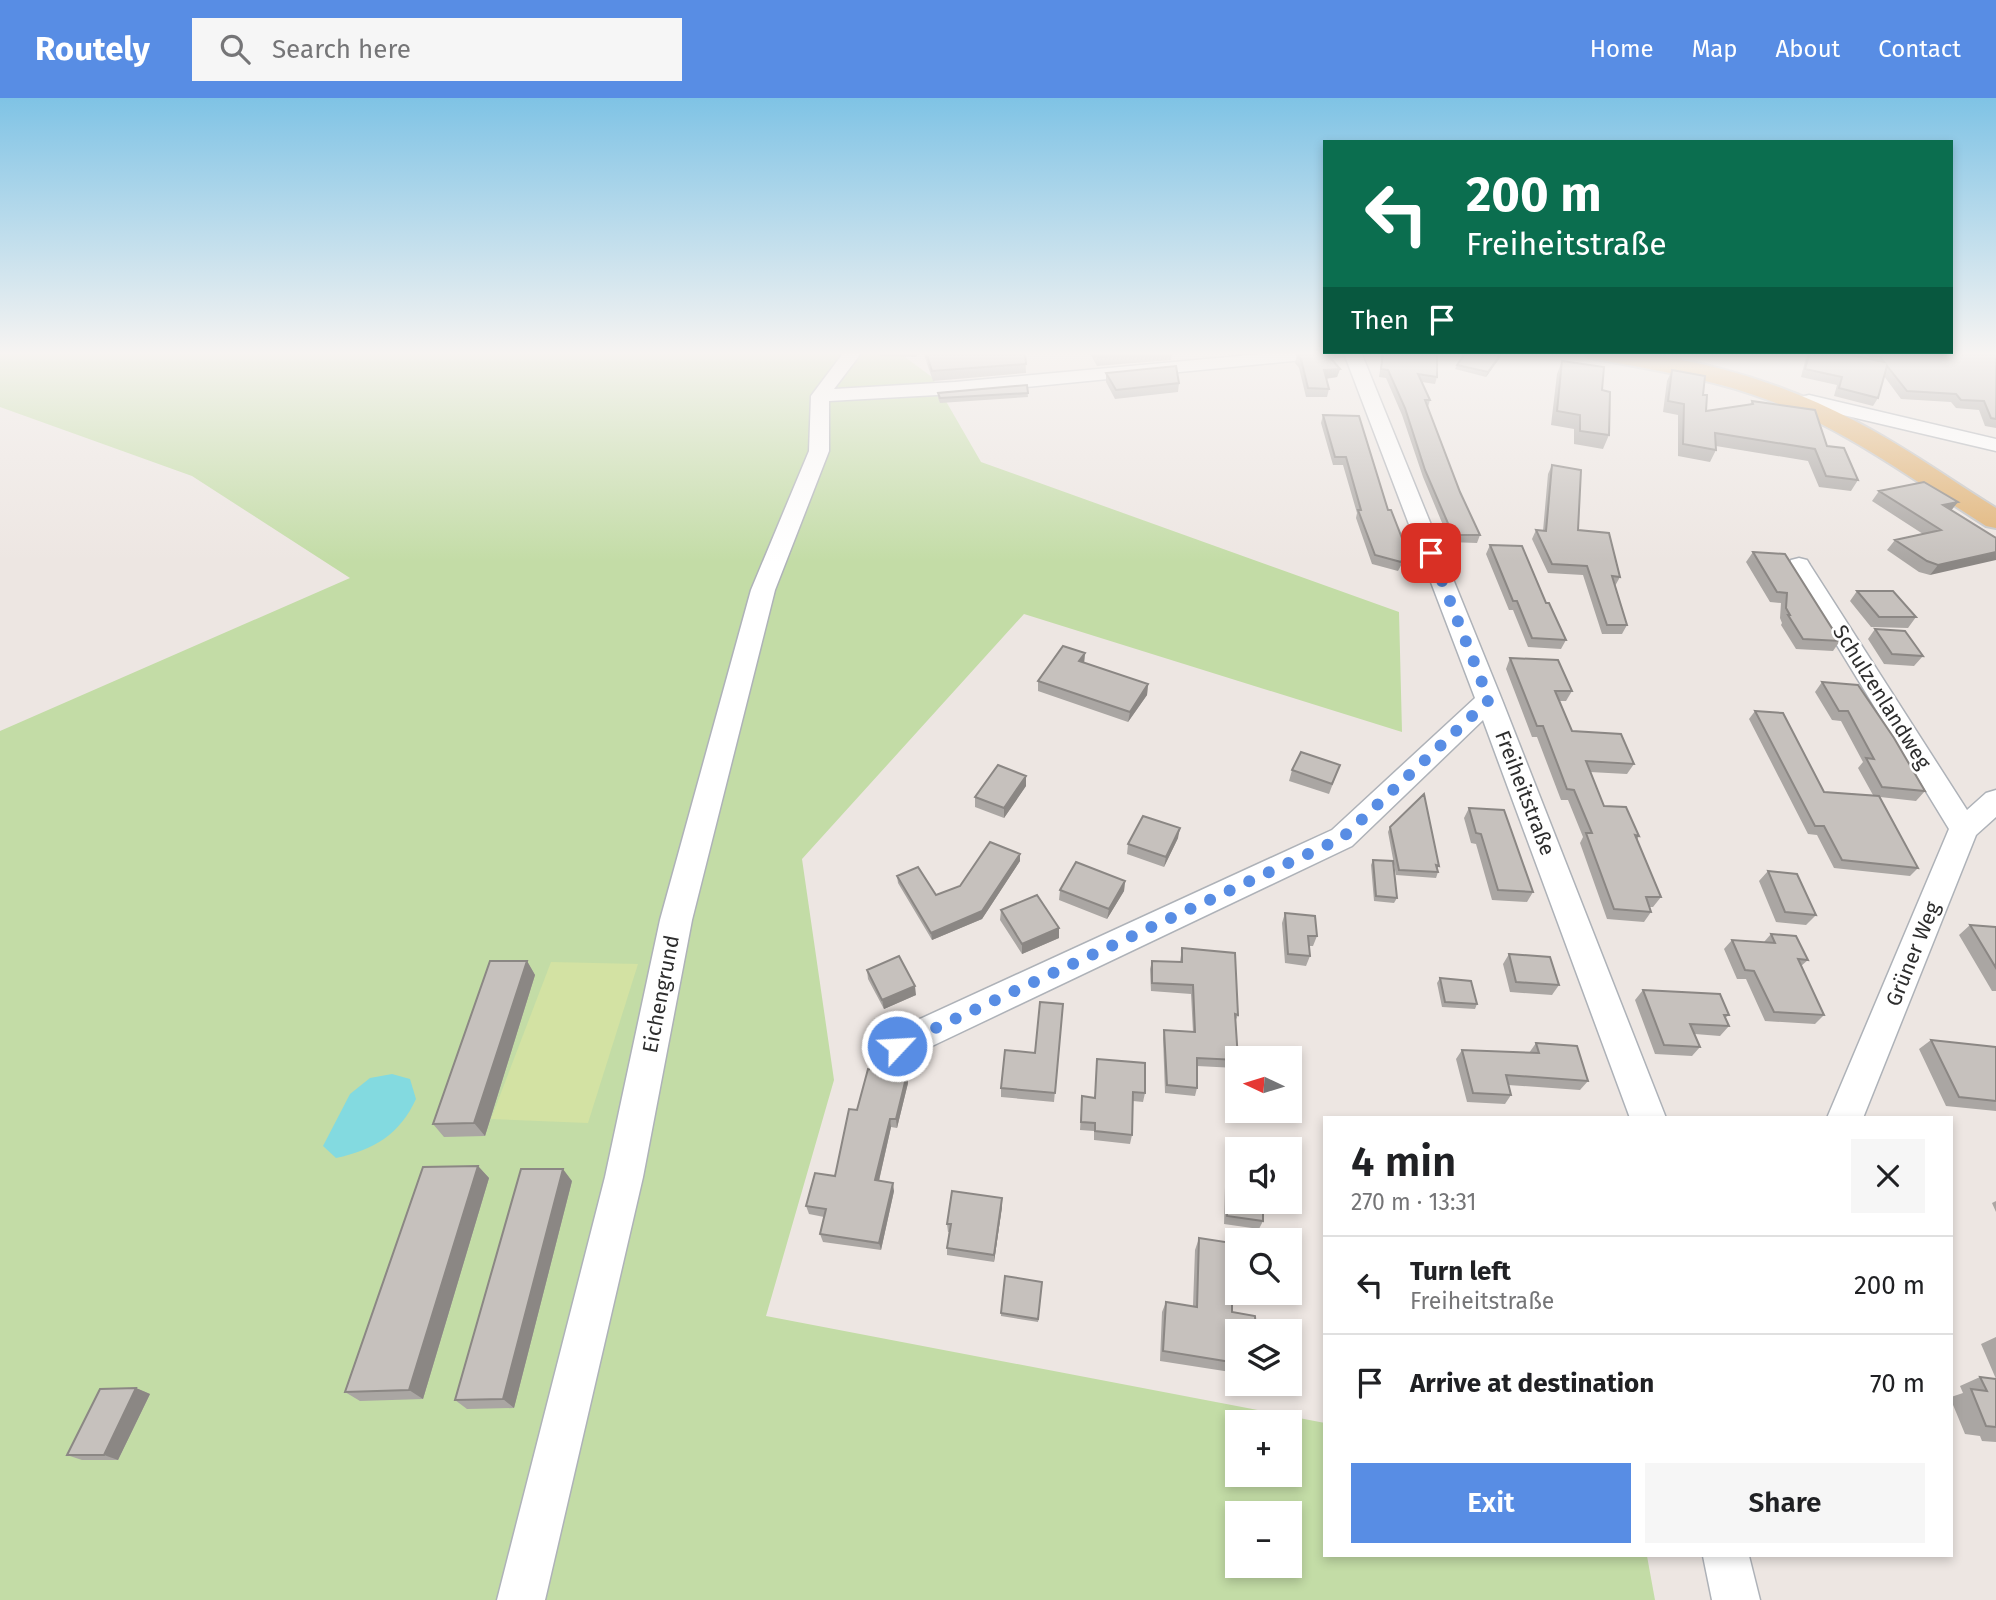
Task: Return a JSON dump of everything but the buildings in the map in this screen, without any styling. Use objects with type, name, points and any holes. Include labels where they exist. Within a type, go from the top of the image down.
[{"type":"main road","points":[[1835,422],[1996,520]]},
{"type":"street","name":"Eichengrund","points":[[521,1600],[624,1177],[676,920],[762,590],[819,451],[820,422]]},
{"type":"street","name":"Freiheitstraße","points":[[1380,422],[1647,1116]]},
{"type":"street","points":[[1898,422],[1996,445]]},
{"type":"street","name":"Schulzenlandweg","points":[[1799,565],[1964,829]]},
{"type":"street","points":[[897,1046],[1342,838],[1489,700]]},
{"type":"street","name":"Grüner Weg","points":[[1846,1116],[1964,829],[1996,800]]},
{"type":"street","points":[[1726,1557],[1736,1600]]},
{"type":"green space","points":[[42,422],[958,422],[981,462],[1399,612],[1402,732],[1024,614],[802,859],[834,1080],[766,1316],[1257,1410],[1225,1410],[1225,1487],[1302,1487],[1302,1419],[1323,1423],[1323,1557],[1647,1557],[1655,1600],[0,1600],[0,731],[350,578],[192,476]]},
{"type":"green space","points":[[551,962],[638,964],[588,1123],[491,1119]]},
{"type":"water","points":[[392,1074],[410,1079],[416,1099],[410,1111],[384,1139],[350,1155],[336,1158],[323,1146],[350,1094],[370,1078]]},
{"type":"route","points":[[897,1046],[1342,838],[1489,700],[1431,553]]}]
